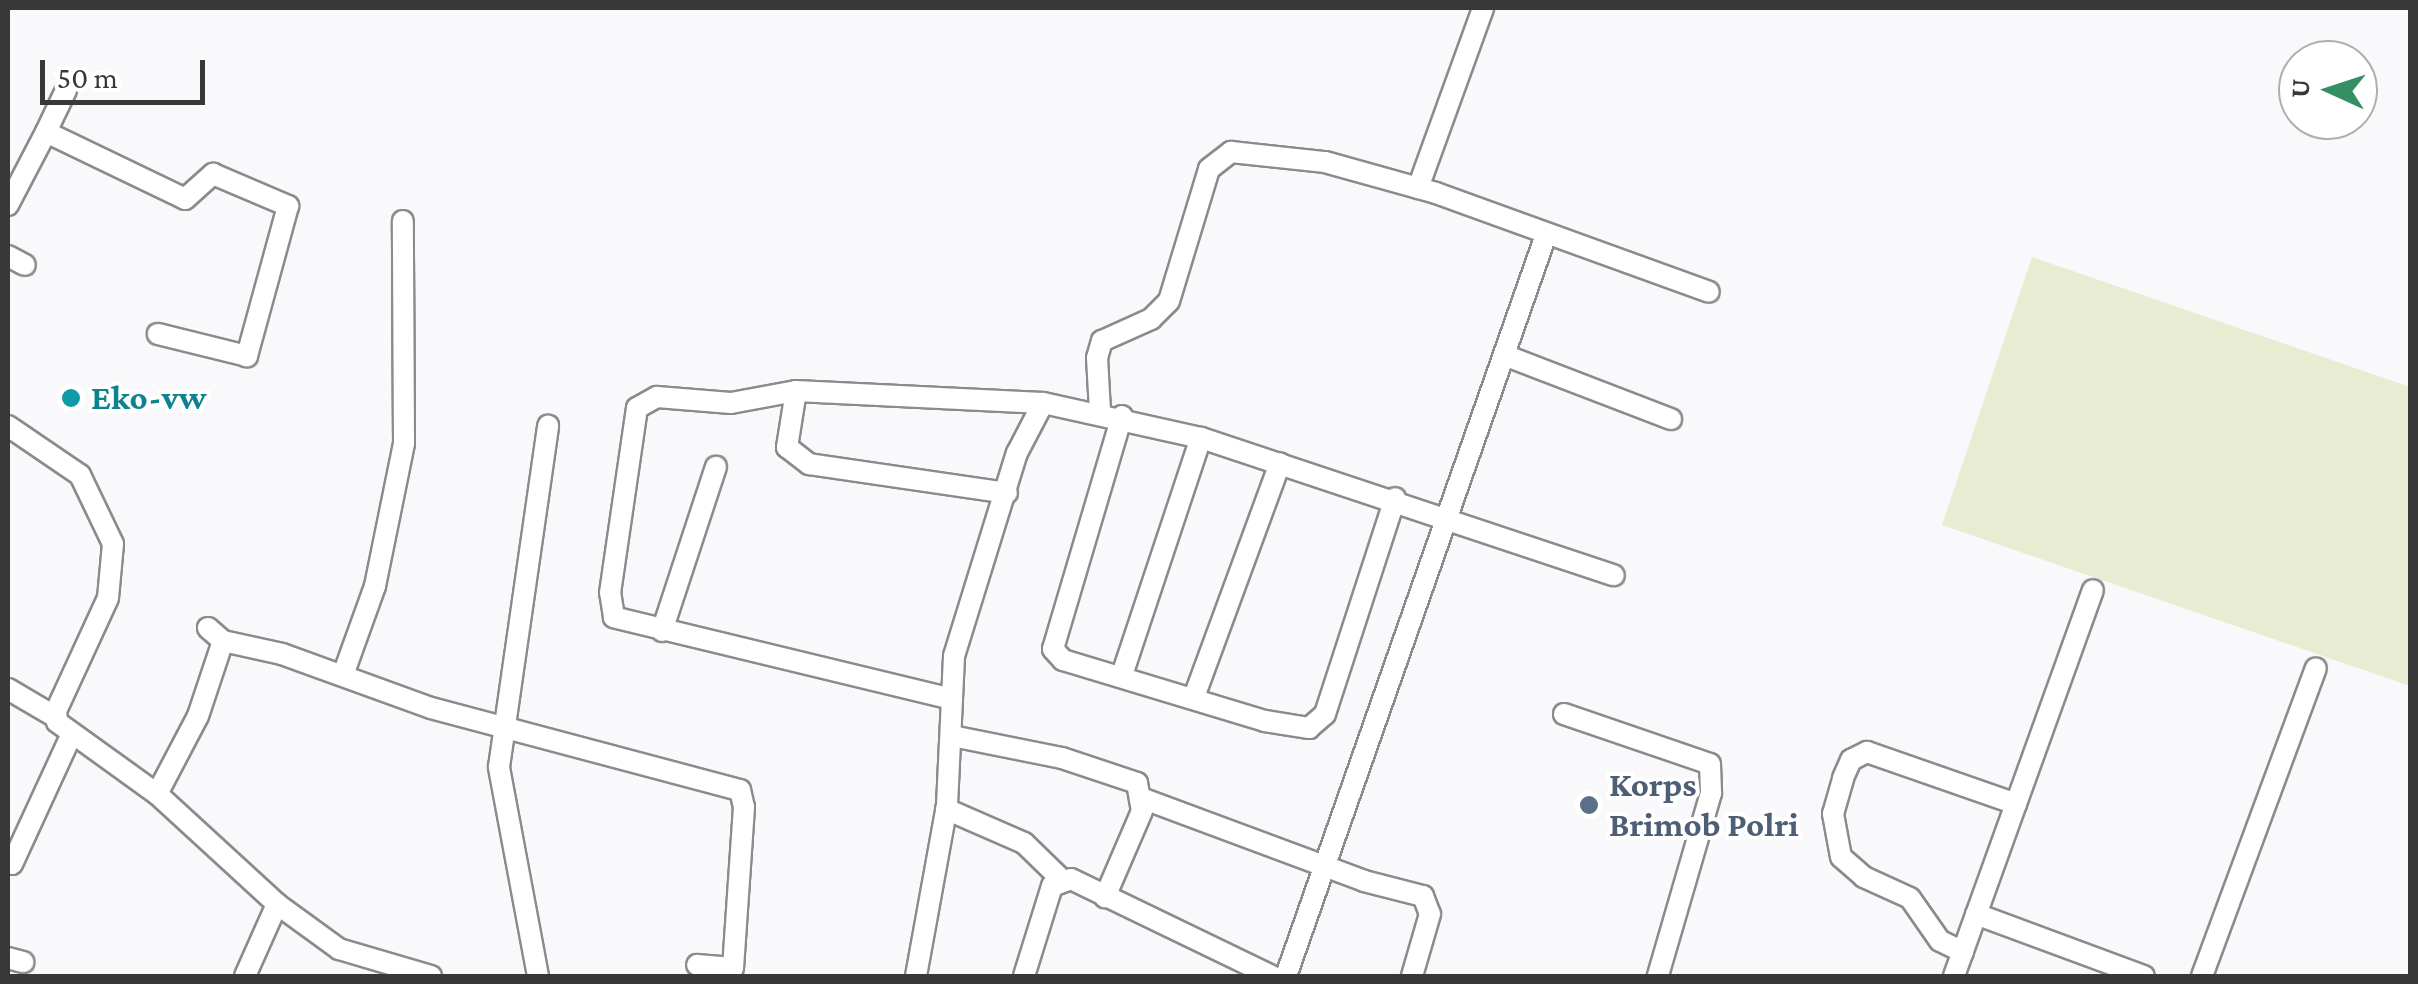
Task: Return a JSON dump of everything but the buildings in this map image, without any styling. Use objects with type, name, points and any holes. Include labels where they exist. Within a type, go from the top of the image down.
[{"type":"street","points":[[1418,188],[1483,8]]},
{"type":"street","points":[[8,204],[66,90]]},
{"type":"street","points":[[46,132],[185,199],[213,174],[288,206],[247,356],[158,334]]},
{"type":"street","points":[[1100,411],[1102,342],[1150,319],[1169,301],[1210,169],[1221,154],[1325,162],[1418,188],[1709,292]]},
{"type":"street","points":[[343,675],[375,586],[404,443],[403,221]]},
{"type":"street","points":[[1286,976],[1328,868],[1546,234]]},
{"type":"street","points":[[1504,355],[1671,419]]},
{"type":"street","points":[[952,699],[662,631],[614,616],[610,605],[638,408],[657,397],[731,403],[796,391],[1043,403],[1100,411],[1396,498],[1614,575]]},
{"type":"street","points":[[796,391],[787,446],[809,464],[865,477],[1007,493]]},
{"type":"street","points":[[916,976],[946,808],[952,699],[962,622],[1028,425],[1043,403]]},
{"type":"street","points":[[1122,416],[1052,640],[1062,660],[1293,728],[1319,722],[1396,498]]},
{"type":"street","points":[[538,976],[500,792],[502,728],[548,425]]},
{"type":"street","points":[[8,426],[80,474],[113,544],[101,621],[54,716]]},
{"type":"street","points":[[1122,675],[1201,438]]},
{"type":"street","points":[[1194,696],[1280,463]]},
{"type":"street","points":[[662,631],[716,467]]},
{"type":"street","points":[[1954,976],[2094,590]]},
{"type":"street","points":[[157,794],[198,716],[216,634],[502,728],[740,790],[744,807],[733,968],[697,965]]},
{"type":"street","points":[[2202,976],[2316,668]]},
{"type":"street","points":[[8,689],[54,716],[71,736],[157,794],[277,904],[339,949],[431,976]]},
{"type":"street","points":[[1564,714],[1710,764],[1711,793],[1658,976]]},
{"type":"street","points":[[12,864],[71,736]]},
{"type":"street","points":[[952,736],[1128,778],[1143,790],[1144,800],[1105,897]]},
{"type":"street","points":[[1963,952],[1940,942],[1910,898],[1864,877],[1841,857],[1833,814],[1842,778],[1851,760],[1868,752],[2016,804]]},
{"type":"street","points":[[1144,800],[1428,902],[1412,976]]},
{"type":"street","points":[[946,808],[1024,844],[1061,879],[1272,976]]},
{"type":"street","points":[[1024,976],[1046,899],[1061,879]]},
{"type":"street","points":[[244,976],[277,904]]},
{"type":"street","points":[[1976,914],[2144,976]]},
{"type":"green space","points":[[2032,257],[2410,387],[2410,686],[1942,525]]},
{"type":"place","name":"Eko-vw","points":[[71,398]]},
{"type":"place","name":"Korps Brimob Polri","points":[[1589,805]]}]
